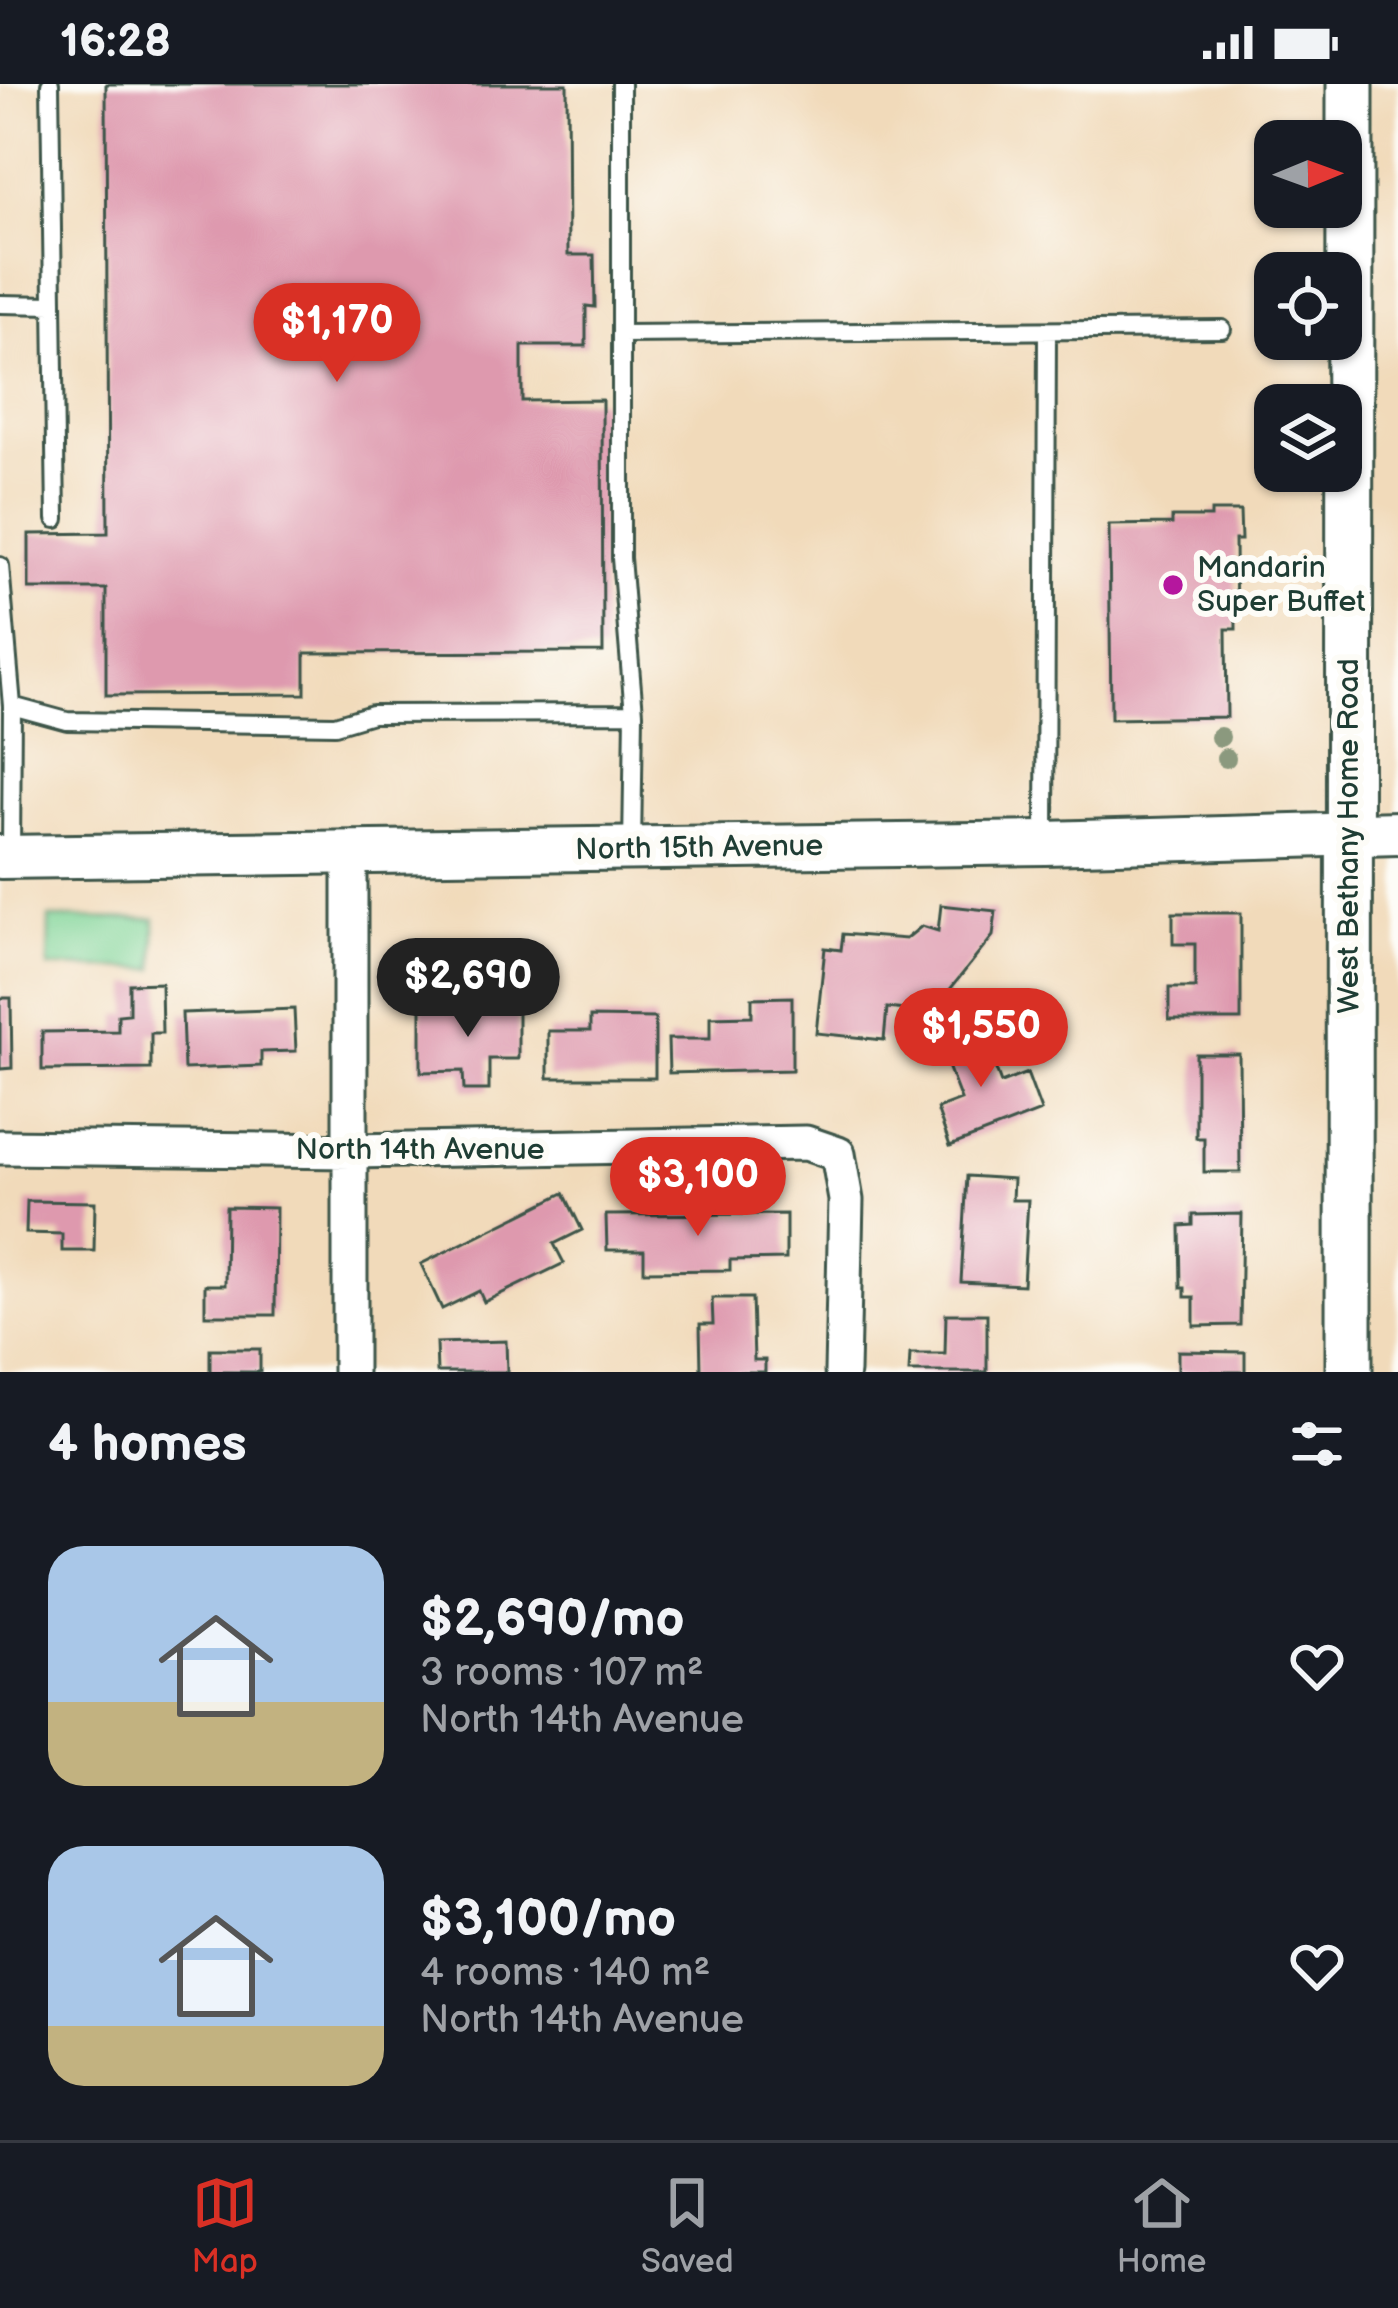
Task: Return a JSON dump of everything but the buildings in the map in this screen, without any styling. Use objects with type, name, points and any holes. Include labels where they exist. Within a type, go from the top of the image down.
[{"type":"main road","name":"West Bethany Home Road","points":[[1348,1372],[1350,84]]},
{"type":"street","name":"North 15th Avenue","points":[[5,857],[1045,843],[1398,833]]},
{"type":"street","points":[[350,854],[350,1372]]},
{"type":"street","name":"North 14th Avenue","points":[[0,1147],[351,1151],[806,1143],[838,1154],[846,1200],[842,1372]]},
{"type":"lane","points":[[50,84],[56,519]]},
{"type":"lane","points":[[621,84],[621,558],[634,713],[632,849]]},
{"type":"lane","points":[[0,304],[52,304]]},
{"type":"lane","points":[[621,334],[1222,329]]},
{"type":"lane","points":[[1045,843],[1047,331]]},
{"type":"lane","points":[[0,566],[13,706],[5,857]]},
{"type":"lane","points":[[13,706],[67,721],[335,725],[372,714],[634,713]]},
{"type":"green space","points":[[49,918],[155,919],[155,969],[48,967]]},
{"type":"place","name":"Mandarin Super Buffet","points":[[1173,585]]}]
